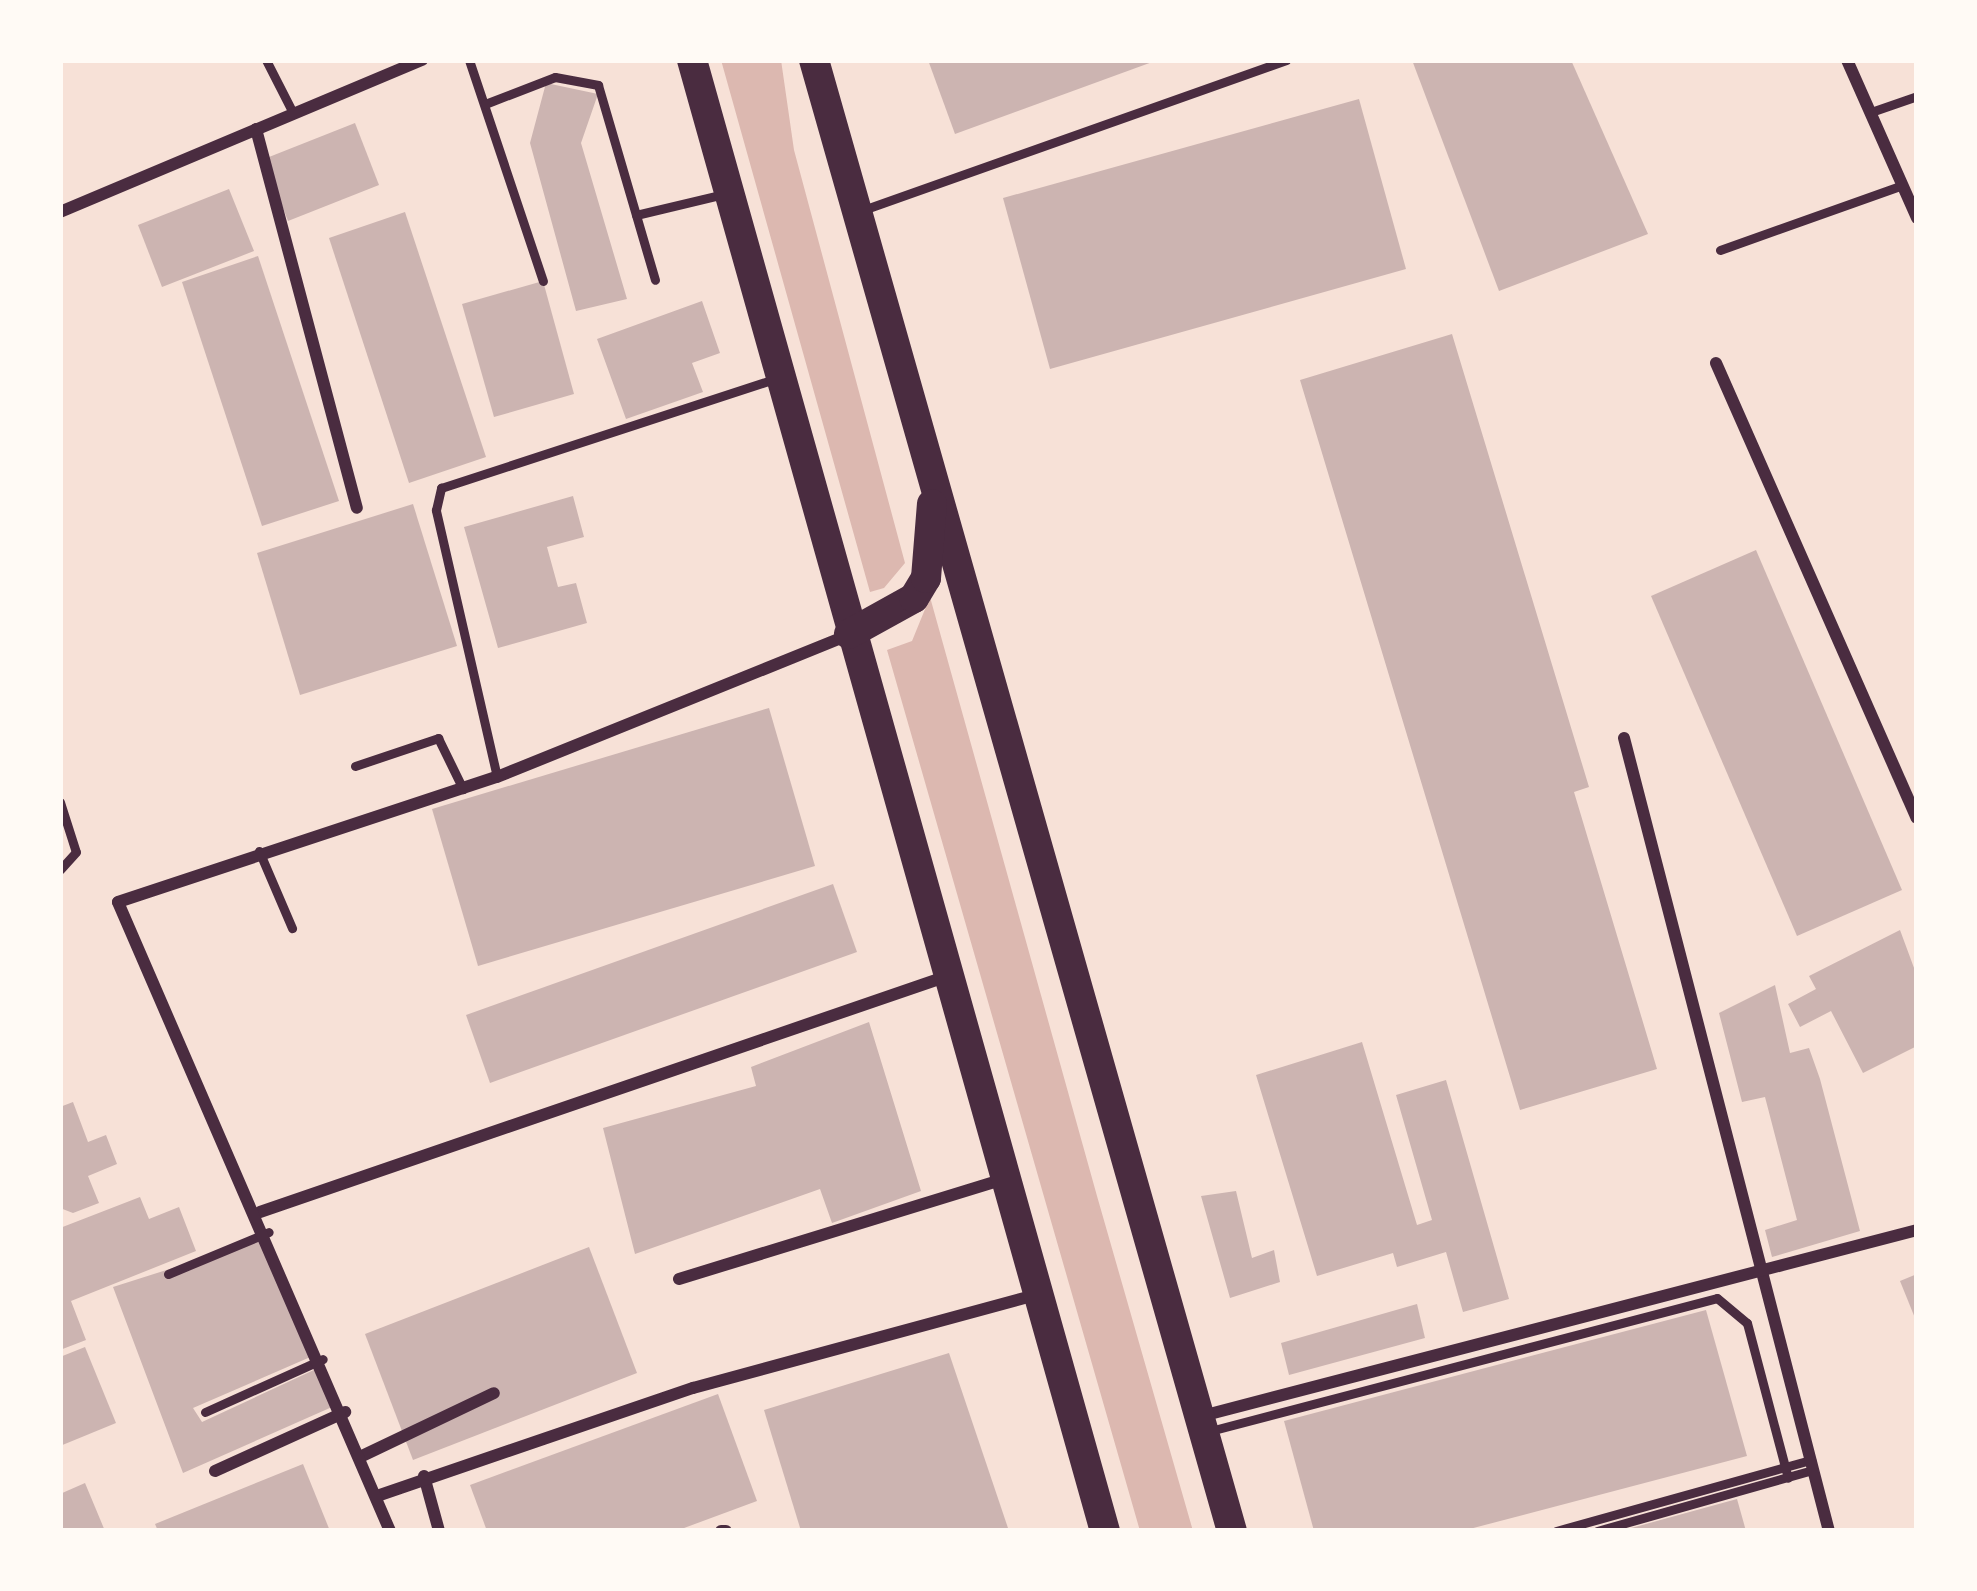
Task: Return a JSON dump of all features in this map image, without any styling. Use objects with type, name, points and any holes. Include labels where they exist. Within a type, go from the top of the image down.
[{"type":"main road","points":[[692,60],[849,634],[1105,1531]]},
{"type":"main road","points":[[814,60],[1232,1531]]},
{"type":"main road","points":[[849,634],[882,625],[926,578],[929,463]]},
{"type":"street","points":[[60,212],[422,60]]},
{"type":"street","points":[[1847,60],[1917,218]]},
{"type":"street","points":[[256,129],[357,508]]},
{"type":"street","points":[[1716,363],[1917,818]]},
{"type":"street","points":[[390,1531],[260,1212],[118,905],[126,893],[497,777],[849,634]]},
{"type":"street","points":[[1624,738],[1765,1264],[1829,1531]]},
{"type":"street","points":[[260,1212],[946,976]]},
{"type":"street","points":[[679,1279],[1006,1179]]},
{"type":"street","points":[[1204,1424],[1765,1264],[1917,1230]]},
{"type":"street","points":[[377,1496],[424,1476],[1039,1294]]},
{"type":"street","points":[[362,1456],[494,1393]]},
{"type":"street","points":[[215,1471],[345,1412]]},
{"type":"street","points":[[424,1476],[440,1531]]},
{"type":"lane","points":[[266,60],[293,113]]},
{"type":"lane","points":[[469,60],[543,281]]},
{"type":"lane","points":[[858,212],[1286,60]]},
{"type":"lane","points":[[485,104],[556,77],[598,85],[656,280]]},
{"type":"lane","points":[[1871,112],[1917,96]]},
{"type":"lane","points":[[1720,250],[1903,185]]},
{"type":"lane","points":[[636,215],[728,193]]},
{"type":"lane","points":[[497,777],[436,510],[441,488],[779,378]]},
{"type":"lane","points":[[355,766],[438,738],[464,789]]},
{"type":"lane","points":[[60,802],[76,852],[60,870]]},
{"type":"lane","points":[[259,851],[292,928]]},
{"type":"lane","points":[[168,1274],[268,1232]]},
{"type":"lane","points":[[1204,1424],[1717,1298],[1747,1323],[1788,1478]]},
{"type":"lane","points":[[205,1412],[323,1360]]},
{"type":"lane","points":[[1598,1531],[1613,1521],[1784,1466],[1812,1465]]},
{"type":"lane","points":[[1556,1531],[1788,1478],[1812,1465]]},
{"type":"shaded area","points":[[721,60],[781,60],[794,150],[905,563],[884,588],[870,592]]},
{"type":"shaded area","points":[[930,597],[1193,1531],[1140,1531],[887,650],[912,641]]},
{"type":"building","points":[[928,60],[1155,60],[1155,61],[955,134]]},
{"type":"building","points":[[1412,60],[1571,60],[1648,234],[1499,291]]},
{"type":"building","points":[[546,83],[598,94],[581,143],[627,299],[576,311],[530,143]]},
{"type":"building","points":[[1359,99],[1406,269],[1050,369],[1003,198]]},
{"type":"building","points":[[355,123],[379,185],[288,221],[264,159]]},
{"type":"building","points":[[229,189],[254,251],[162,287],[138,225]]},
{"type":"building","points":[[405,212],[486,457],[409,483],[329,238]]},
{"type":"building","points":[[258,256],[339,501],[262,526],[182,282]]},
{"type":"building","points":[[543,281],[574,394],[494,417],[462,304]]},
{"type":"building","points":[[702,301],[720,353],[692,363],[703,392],[626,419],[597,339]]},
{"type":"building","points":[[1452,334],[1589,787],[1574,792],[1657,1069],[1520,1110],[1300,380]]},
{"type":"building","points":[[573,496],[584,537],[547,547],[558,587],[576,583],[587,623],[498,648],[464,527]]},
{"type":"building","points":[[413,504],[457,646],[300,695],[257,553]]},
{"type":"building","points":[[1756,550],[1902,890],[1797,936],[1651,596]]},
{"type":"building","points":[[769,708],[815,866],[478,966],[432,809]]},
{"type":"building","points":[[833,884],[857,952],[490,1083],[466,1015]]},
{"type":"building","points":[[1900,930],[1917,976],[1917,1046],[1863,1073],[1831,1011],[1800,1027],[1788,1004],[1816,989],[1809,976]]},
{"type":"building","points":[[1775,985],[1790,1053],[1809,1048],[1820,1079],[1860,1231],[1772,1257],[1765,1230],[1797,1220],[1765,1097],[1742,1102],[1719,1013]]},
{"type":"building","points":[[869,1022],[921,1191],[832,1223],[820,1189],[635,1254],[603,1128],[756,1086],[751,1067]]},
{"type":"building","points":[[1362,1042],[1417,1225],[1432,1220],[1396,1095],[1446,1080],[1509,1299],[1463,1312],[1446,1252],[1397,1267],[1393,1253],[1317,1276],[1256,1075]]},
{"type":"building","points":[[73,1102],[88,1142],[106,1135],[117,1164],[88,1176],[99,1203],[73,1213],[60,1208],[60,1107]]},
{"type":"building","points":[[1236,1191],[1252,1258],[1274,1250],[1280,1282],[1230,1298],[1201,1196]]},
{"type":"building","points":[[140,1197],[149,1219],[179,1207],[196,1251],[71,1301],[86,1340],[60,1350],[60,1228]]},
{"type":"building","points":[[264,1239],[315,1355],[193,1408],[202,1422],[316,1369],[332,1407],[183,1473],[113,1287]]},
{"type":"building","points":[[589,1247],[637,1373],[413,1460],[365,1334]]},
{"type":"building","points":[[1917,1274],[1917,1323],[1900,1281]]},
{"type":"building","points":[[1417,1304],[1425,1338],[1289,1375],[1281,1343]]},
{"type":"building","points":[[1706,1310],[1747,1456],[1462,1531],[1314,1531],[1284,1421]]},
{"type":"building","points":[[85,1347],[116,1423],[60,1446],[60,1357]]},
{"type":"building","points":[[949,1353],[1009,1531],[801,1531],[764,1410]]},
{"type":"building","points":[[718,1394],[757,1501],[676,1531],[487,1531],[470,1485]]},
{"type":"building","points":[[303,1464],[330,1531],[158,1531],[155,1524]]},
{"type":"building","points":[[85,1483],[105,1531],[60,1531],[60,1494]]},
{"type":"building","points":[[1737,1499],[1746,1531],[1624,1531],[1624,1530]]}]
